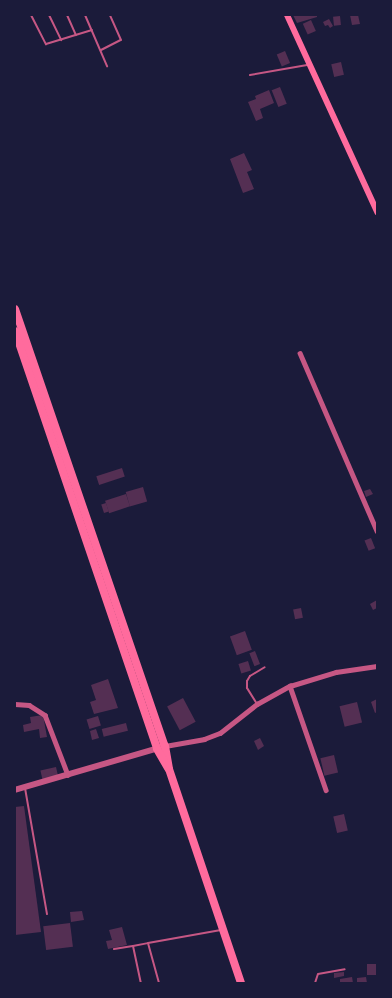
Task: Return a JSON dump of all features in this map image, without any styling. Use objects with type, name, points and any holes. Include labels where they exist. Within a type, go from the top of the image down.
[{"type":"highway","points":[[15,309],[17,333],[156,749],[168,769]]},
{"type":"highway","points":[[17,333],[165,746],[168,769],[241,983]]},
{"type":"main road","points":[[286,15],[377,212]]},
{"type":"street","points":[[300,353],[377,530]]},
{"type":"street","points":[[15,790],[165,746],[204,739],[220,733],[257,704],[290,686],[336,672],[377,666]]},
{"type":"street","points":[[290,686],[326,790]]},
{"type":"street","points":[[15,704],[30,705],[45,715],[68,775]]},
{"type":"lane","points":[[31,15],[43,42],[51,44],[92,30]]},
{"type":"lane","points":[[50,15],[61,40]]},
{"type":"lane","points":[[67,15],[76,35]]},
{"type":"lane","points":[[86,15],[107,66]]},
{"type":"lane","points":[[101,50],[121,40],[110,15]]},
{"type":"lane","points":[[250,75],[310,65]]},
{"type":"lane","points":[[257,704],[247,688],[247,681],[250,676],[264,667]]},
{"type":"lane","points":[[25,788],[47,914]]},
{"type":"lane","points":[[114,949],[222,930]]},
{"type":"lane","points":[[148,943],[158,983]]},
{"type":"lane","points":[[133,946],[141,983]]},
{"type":"lane","points":[[315,983],[318,974],[345,969]]},
{"type":"building","points":[[293,15],[317,15],[317,17],[297,23]]},
{"type":"building","points":[[350,15],[358,15],[360,24],[352,25]]},
{"type":"building","points":[[340,16],[341,25],[334,26],[333,17]]},
{"type":"building","points":[[329,19],[333,26],[330,28],[328,25],[325,26],[323,22]]},
{"type":"building","points":[[311,20],[316,31],[308,35],[303,24]]},
{"type":"building","points":[[285,51],[290,63],[282,66],[277,55]]},
{"type":"building","points":[[341,62],[344,75],[334,77],[331,64]]},
{"type":"building","points":[[280,87],[287,104],[278,107],[272,90]]},
{"type":"building","points":[[269,90],[274,103],[260,109],[263,118],[256,121],[248,102],[256,99],[255,96]]},
{"type":"building","points":[[244,153],[252,170],[247,172],[254,189],[243,193],[230,159]]},
{"type":"building","points":[[122,468],[125,477],[99,485],[96,476]]},
{"type":"building","points":[[143,487],[147,501],[130,506],[126,492]]},
{"type":"building","points":[[370,489],[373,494],[366,497],[364,491]]},
{"type":"building","points":[[126,494],[130,506],[109,513],[105,501]]},
{"type":"building","points":[[106,503],[109,512],[104,513],[101,505]]},
{"type":"building","points":[[371,538],[375,548],[369,551],[365,541]]},
{"type":"building","points":[[377,600],[377,608],[373,610],[370,604]]},
{"type":"building","points":[[301,608],[303,618],[295,619],[293,610]]},
{"type":"building","points":[[245,631],[252,650],[237,655],[230,636]]},
{"type":"building","points":[[255,651],[260,664],[254,666],[249,653]]},
{"type":"building","points":[[248,661],[251,671],[241,673],[238,664]]},
{"type":"building","points":[[108,679],[118,708],[94,714],[90,702],[96,700],[91,685]]},
{"type":"building","points":[[183,698],[196,722],[180,730],[167,706]]},
{"type":"building","points":[[377,699],[377,712],[375,713],[371,702]]},
{"type":"building","points":[[357,702],[362,722],[345,727],[340,706]]},
{"type":"building","points":[[43,715],[47,737],[40,738],[39,729],[24,732],[23,725],[31,723],[30,717]]},
{"type":"building","points":[[98,716],[101,726],[89,729],[87,720]]},
{"type":"building","points":[[126,723],[128,731],[104,737],[102,729]]},
{"type":"building","points":[[96,729],[99,738],[92,740],[90,731]]},
{"type":"building","points":[[260,738],[264,746],[258,750],[254,741]]},
{"type":"building","points":[[334,755],[338,773],[324,776],[320,758]]},
{"type":"building","points":[[56,767],[58,776],[42,779],[40,771]]},
{"type":"building","points":[[24,806],[41,932],[15,935],[15,807]]},
{"type":"building","points":[[344,814],[348,831],[337,833],[333,816]]},
{"type":"building","points":[[82,911],[84,920],[71,922],[70,912]]},
{"type":"building","points":[[70,923],[73,947],[46,950],[43,926]]},
{"type":"building","points":[[122,927],[127,945],[108,949],[106,941],[112,940],[109,930]]},
{"type":"building","points":[[367,964],[377,964],[377,975],[367,975]]},
{"type":"building","points":[[344,972],[344,976],[334,978],[334,973]]},
{"type":"building","points":[[352,977],[353,983],[340,983],[340,979]]},
{"type":"building","points":[[366,977],[367,983],[357,983],[357,978]]}]
